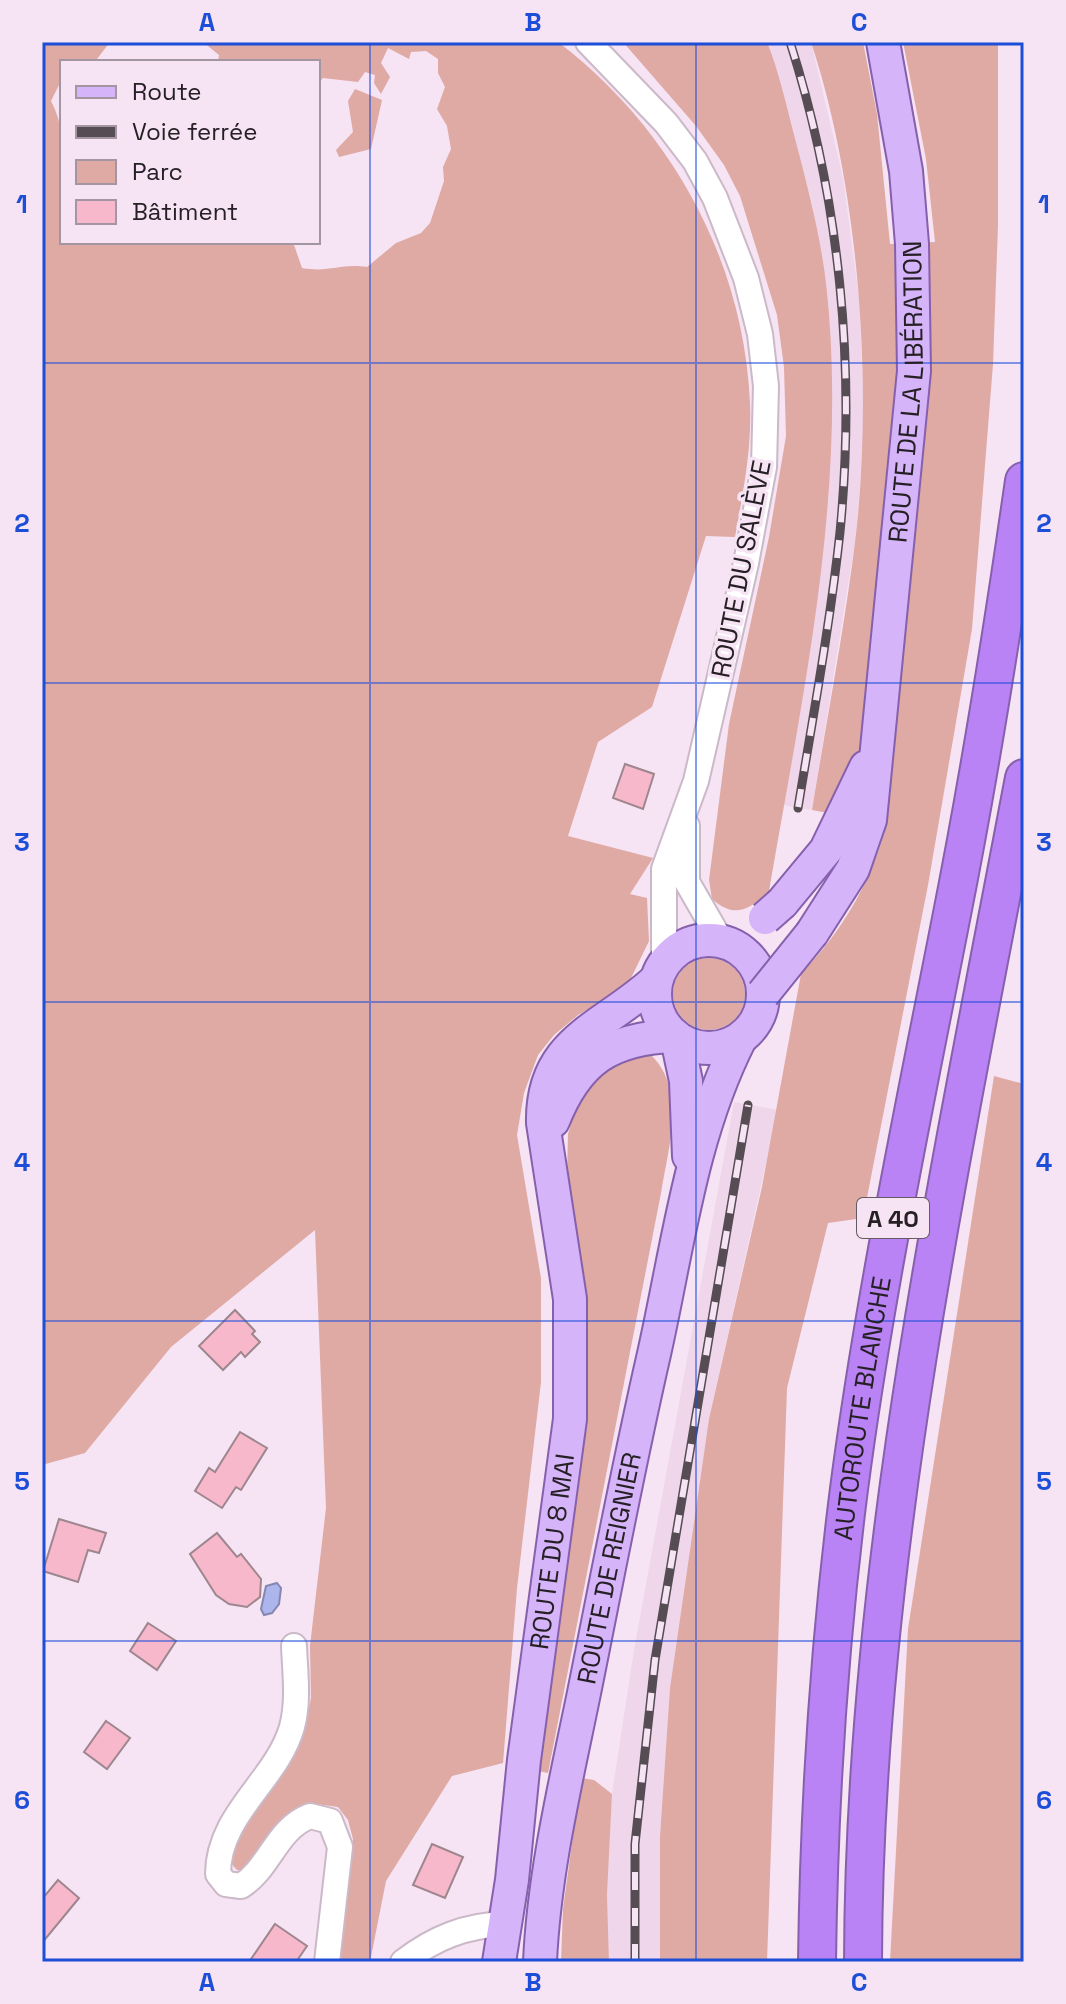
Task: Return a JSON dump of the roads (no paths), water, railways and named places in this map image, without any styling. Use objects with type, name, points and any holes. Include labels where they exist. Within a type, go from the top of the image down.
[{"type":"highway","name":"AUTOROUTE BLANCHE","points":[[817,1962],[825,1751],[850,1487],[892,1223],[983,752],[1024,481]]},
{"type":"highway","name":"AUTOROUTE BLANCHE","points":[[863,1962],[865,1834],[875,1695],[883,1589],[901,1455],[939,1224],[1024,778]]},
{"type":"main road","name":"ROUTE DE LA LIBÉRATION","points":[[760,981],[828,913],[853,869],[870,820],[910,435],[915,308],[906,171],[883,42]]},
{"type":"main road","name":"ROUTE DE LA LIBÉRATION","points":[[722,941],[765,918],[793,891],[826,850],[845,816],[876,742]]},
{"type":"main road","points":[[546,1139],[571,1083],[594,1058],[631,1039],[676,1038],[702,1048],[715,1048],[742,1037],[757,1020],[760,981],[745,953],[722,941],[689,943],[660,972],[655,1005],[666,1028],[676,1038]]},
{"type":"main road","name":"ROUTE DU 8 MAI","points":[[499,1962],[570,1419],[570,1299],[546,1139],[544,1097],[558,1059],[581,1034],[629,1004],[660,972]]},
{"type":"main road","name":"ROUTE DE REIGNIER","points":[[540,1962],[564,1791],[614,1532],[664,1310],[689,1175],[723,1074],[742,1037]]},
{"type":"main road","name":"ROUTE DE REIGNIER","points":[[676,1038],[687,1089],[689,1175]]},
{"type":"street","name":"ROUTE DU SALÈVE","points":[[588,42],[651,105],[705,178],[743,266],[763,361],[767,412],[761,493],[688,811],[664,869],[660,972]]},
{"type":"street","name":"ROUTE DU SALÈVE","points":[[688,811],[687,882],[722,941]]},
{"type":"street","points":[[294,1646],[296,1704],[292,1729],[231,1827],[220,1852],[218,1874],[226,1884],[241,1886],[258,1872],[272,1849],[295,1824],[310,1816],[330,1821],[340,1847],[327,1962]]},
{"type":"street","points":[[403,1962],[443,1936],[471,1927],[506,1924]]},
{"type":"water","points":[[277,1583],[281,1588],[279,1604],[272,1613],[264,1615],[261,1609],[266,1586]]},
{"type":"railway","points":[[790,42],[807,101],[832,223],[840,284],[846,408],[836,567],[798,808]]},
{"type":"railway","points":[[635,1962],[635,1844],[655,1660],[748,1105]]}]
